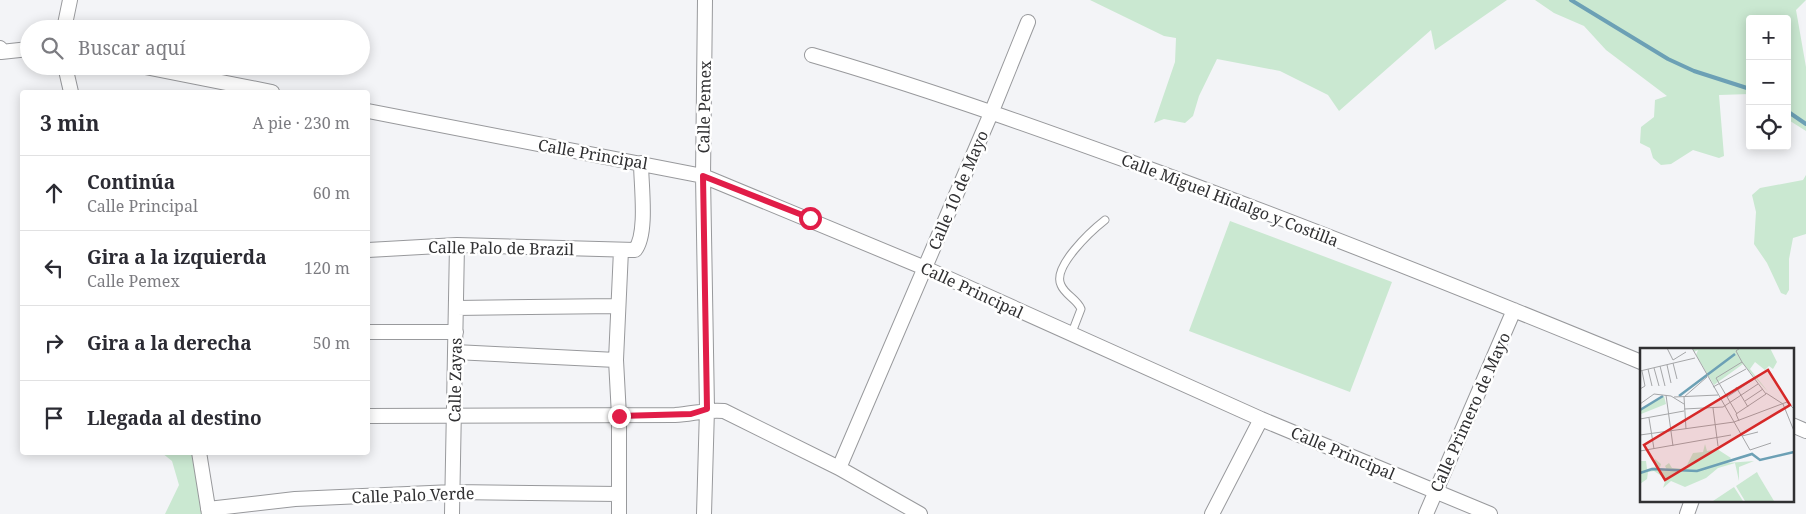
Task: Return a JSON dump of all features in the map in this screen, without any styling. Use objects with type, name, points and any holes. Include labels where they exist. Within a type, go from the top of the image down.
[{"type":"street","points":[[66,20],[70,0]]},
{"type":"street","name":"Calle Pemex","points":[[704,514],[707,409],[703,176],[705,0]]},
{"type":"street","name":"Calle 10 de Mayo","points":[[839,468],[992,111],[1028,22]]},
{"type":"street","points":[[0,48],[0,52],[20,50]]},
{"type":"street","name":"Calle Miguel Hidalgo y Costilla","points":[[812,55],[900,80],[992,111],[1214,192],[1640,362]]},
{"type":"street","points":[[67,75],[71,90]]},
{"type":"street","points":[[186,75],[262,90]]},
{"type":"street","name":"Calle Principal","points":[[370,111],[703,176],[925,268],[1261,419],[1490,514]]},
{"type":"street","points":[[619,514],[619,416],[616,360],[617,306],[628,250],[639,244],[642,231],[641,163]]},
{"type":"street","name":"Calle Palo de Brazil","points":[[370,250],[457,245],[628,250]]},
{"type":"street","name":"Calle Zayas","points":[[452,514],[457,245]]},
{"type":"street","points":[[456,308],[617,306]]},
{"type":"street","name":"Calle Primero de Mayo","points":[[1426,514],[1514,310]]},
{"type":"street","points":[[370,332],[456,332]]},
{"type":"street","points":[[455,352],[616,360]]},
{"type":"street","points":[[370,416],[619,416],[691,414],[707,409],[724,411],[839,468],[920,514]]},
{"type":"street","points":[[1212,514],[1261,419]]},
{"type":"street","points":[[1794,426],[1806,431]]},
{"type":"street","points":[[199,455],[208,511]]},
{"type":"street","name":"Calle Palo Verde","points":[[208,511],[295,499],[453,492],[619,494]]},
{"type":"street","points":[[889,514],[898,502]]},
{"type":"street","points":[[1687,514],[1691,502]]},
{"type":"lane","points":[[1071,335],[1081,309],[1079,303],[1062,288],[1060,275],[1075,249],[1090,232],[1105,220]]},
{"type":"green space","points":[[1090,0],[1507,0],[1435,50],[1431,30],[1339,111],[1328,95],[1280,71],[1217,59],[1199,96],[1193,116],[1185,123],[1164,119],[1154,123],[1175,62],[1176,38],[1164,36]]},
{"type":"green space","points":[[1535,0],[1806,0],[1796,10],[1806,67],[1806,131],[1791,122],[1791,15],[1746,15],[1746,94],[1719,95],[1724,156],[1719,158],[1693,150],[1671,164],[1661,165],[1653,158],[1650,148],[1640,143],[1641,127],[1654,117],[1655,100],[1667,96],[1606,50],[1584,26],[1554,13]]},
{"type":"green space","points":[[1806,175],[1806,234],[1793,238],[1789,259],[1789,290],[1786,295],[1781,293],[1767,263],[1754,244],[1756,212],[1752,195],[1760,188],[1803,180]]},
{"type":"green space","points":[[1230,221],[1392,282],[1350,392],[1189,331]]},
{"type":"green space","points":[[164,455],[192,455],[202,514],[165,514],[179,485],[172,461]]},
{"type":"waterway","points":[[1571,0],[1668,59],[1694,71],[1746,88]]},
{"type":"waterway","points":[[1791,114],[1806,124]]},
{"type":"route","points":[[619,416],[691,414],[707,409],[703,176],[810,218]]}]
